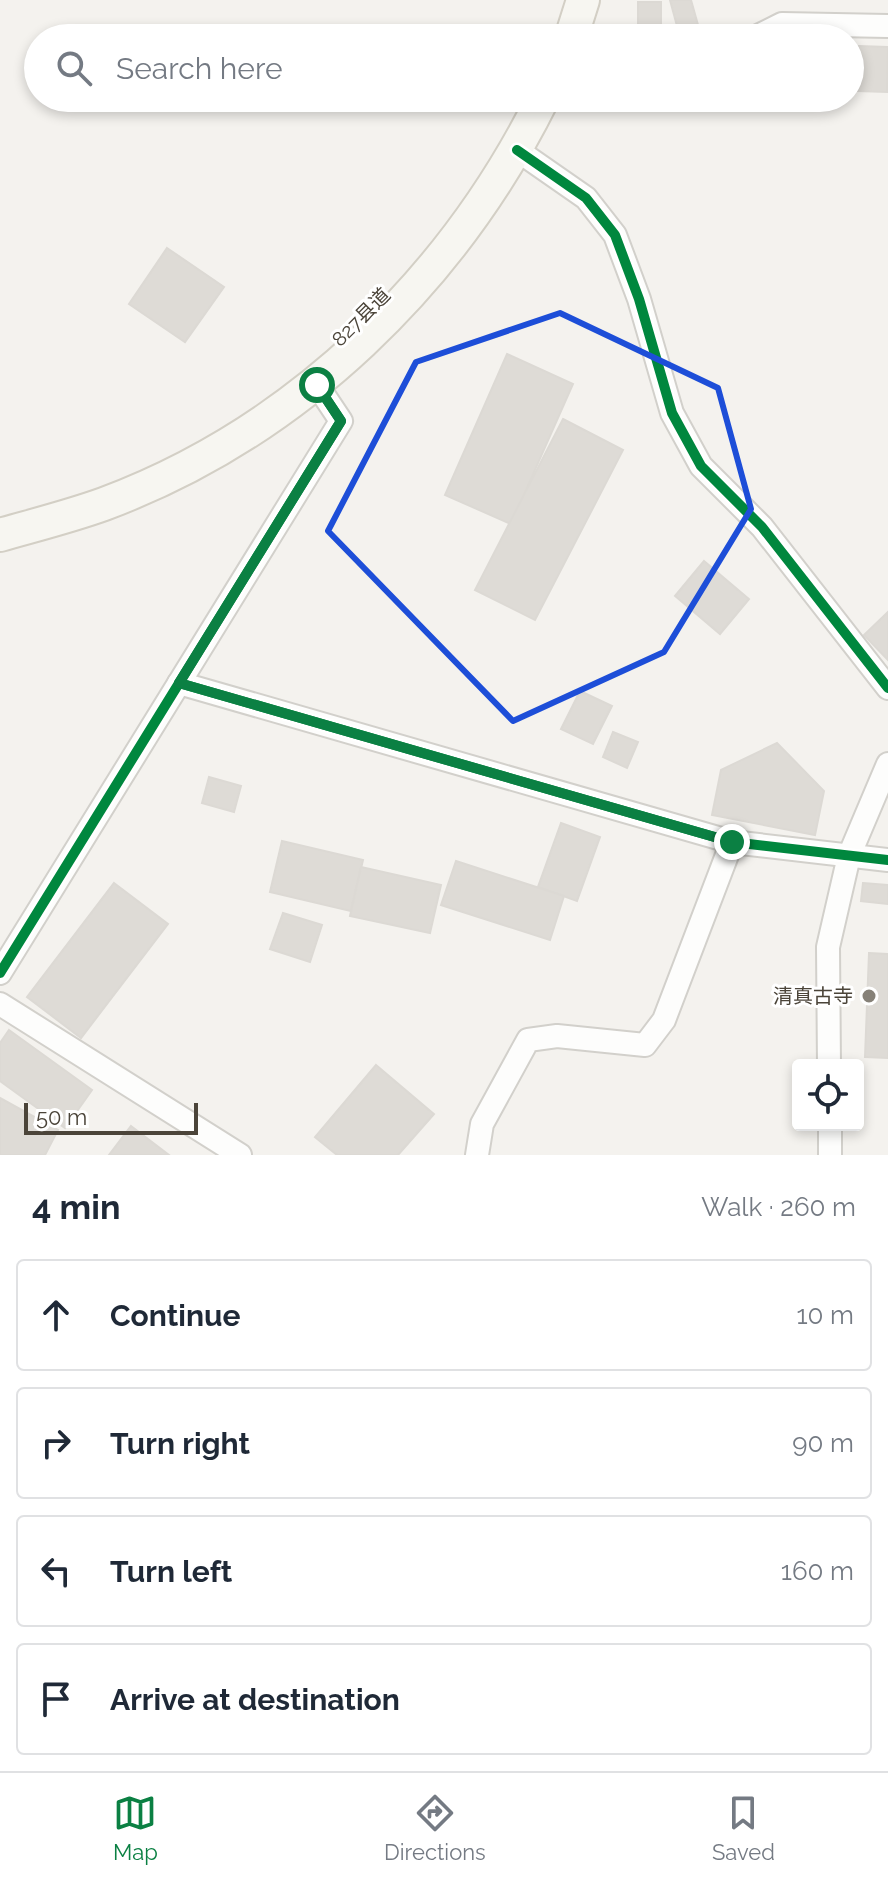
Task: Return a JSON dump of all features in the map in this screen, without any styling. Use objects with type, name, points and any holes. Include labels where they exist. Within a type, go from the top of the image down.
[{"type":"main road","points":[[575,24],[583,0]]},
{"type":"main road","name":"827县道","points":[[0,535],[105,504],[214,452],[317,385],[399,306],[451,245],[517,150],[536,112]]},
{"type":"street","points":[[864,26],[888,26]]},
{"type":"street","points":[[517,150],[586,198],[615,235],[639,299],[672,413],[701,466],[762,527],[888,688]]},
{"type":"street","points":[[0,973],[341,421],[317,385]]},
{"type":"street","points":[[179,683],[732,842],[888,860]]},
{"type":"street","points":[[829,1059],[828,947],[849,856],[888,764]]},
{"type":"street","points":[[477,1155],[482,1124],[528,1040],[557,1036],[645,1045],[664,1020],[732,842]]},
{"type":"street","points":[[0,1004],[240,1155]]},
{"type":"street","points":[[830,1131],[830,1155]]},
{"type":"highlighted area","points":[[560,313],[718,388],[751,509],[664,652],[513,721],[328,531],[416,362]]},
{"type":"building","points":[[670,0],[691,0],[698,24],[676,24]]},
{"type":"building","points":[[638,2],[661,2],[661,24],[638,24]]},
{"type":"building","points":[[864,46],[888,47],[887,92],[864,91]]},
{"type":"building","points":[[167,248],[224,287],[185,342],[129,304]]},
{"type":"building","points":[[507,354],[573,384],[511,524],[445,495]]},
{"type":"building","points":[[563,419],[623,450],[535,620],[475,590]]},
{"type":"building","points":[[704,561],[749,599],[720,634],[675,596]]},
{"type":"building","points":[[888,612],[888,660],[864,635]]},
{"type":"building","points":[[580,691],[612,706],[593,744],[561,729]]},
{"type":"building","points":[[613,732],[638,742],[627,768],[603,757]]},
{"type":"building","points":[[777,743],[824,791],[815,835],[712,815],[721,770]]},
{"type":"building","points":[[209,777],[241,786],[234,812],[202,803]]},
{"type":"building","points":[[561,823],[600,837],[577,901],[538,887]]},
{"type":"building","points":[[282,841],[363,860],[351,911],[270,892]]},
{"type":"building","points":[[456,861],[564,896],[550,940],[441,905]]},
{"type":"building","points":[[361,867],[441,885],[430,933],[350,916]]},
{"type":"building","points":[[114,883],[168,924],[81,1038],[27,997]]},
{"type":"building","points":[[863,883],[888,885],[888,904],[861,901]]},
{"type":"building","points":[[283,913],[322,925],[310,962],[270,949]]},
{"type":"building","points":[[869,953],[888,954],[888,1058],[865,1057]]},
{"type":"building","points":[[9,1030],[92,1090],[65,1128],[0,1081],[0,1043]]},
{"type":"building","points":[[376,1065],[434,1114],[398,1155],[337,1155],[315,1137]]},
{"type":"building","points":[[0,1098],[58,1130],[45,1155],[0,1155]]},
{"type":"building","points":[[131,1126],[169,1155],[109,1155]]},
{"type":"cycle path","points":[[517,150],[586,198],[615,235],[639,299],[672,413],[701,466],[762,527],[888,688]]},
{"type":"cycle path","points":[[0,973],[341,421],[317,385]]},
{"type":"cycle path","points":[[179,683],[732,842],[888,860]]},
{"type":"place","name":"清真古寺","points":[[869,996]]},
{"type":"route","points":[[317,385],[341,421],[179,683],[732,842]]}]
